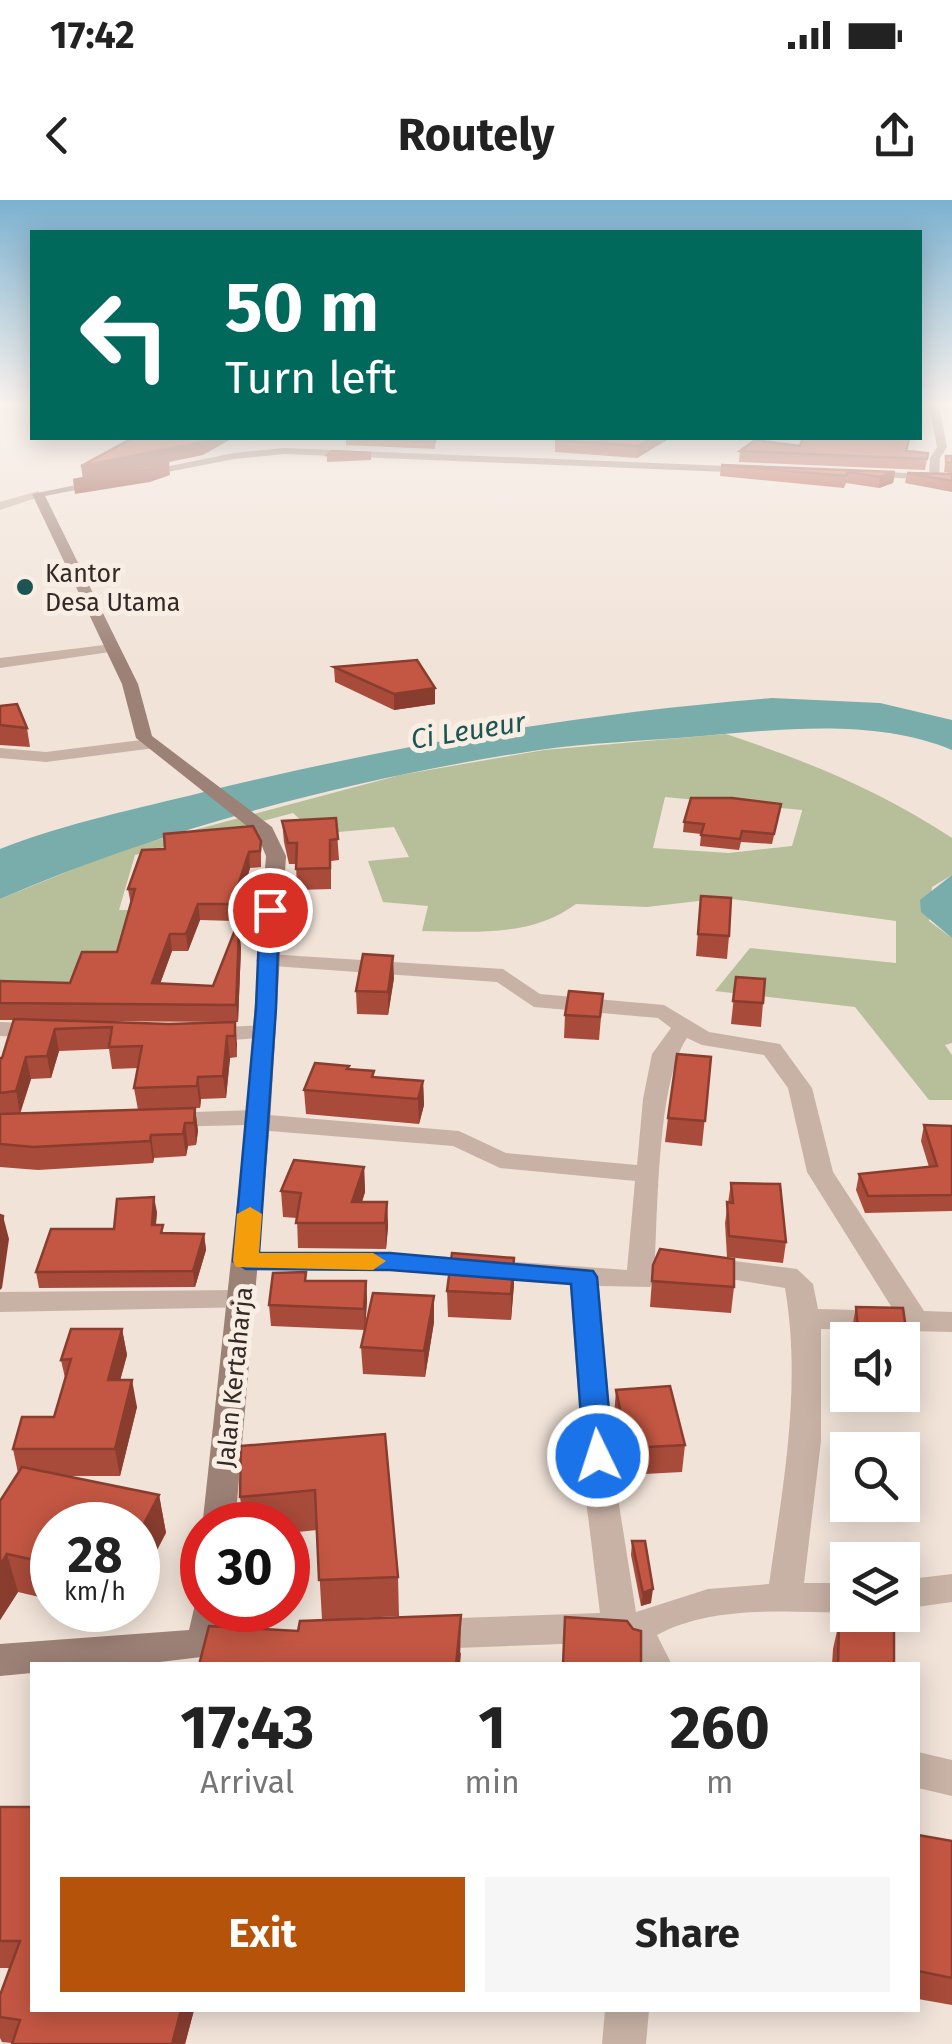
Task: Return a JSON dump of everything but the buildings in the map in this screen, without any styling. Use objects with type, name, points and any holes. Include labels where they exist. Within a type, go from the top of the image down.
[{"type":"street","points":[[0,506],[52,491]]},
{"type":"street","points":[[38,494],[130,684],[149,744]]},
{"type":"street","points":[[0,663],[112,648]]},
{"type":"street","points":[[0,753],[46,757],[149,744]]},
{"type":"street","name":"Jalan Kertaharja","points":[[149,744],[195,774],[265,831],[273,842],[276,868],[246,1261],[220,1502]]},
{"type":"street","points":[[267,960],[504,976],[534,1000],[657,1011],[675,1016],[702,1038],[768,1047],[778,1054],[800,1088],[820,1172],[915,1322]]},
{"type":"street","points":[[246,1261],[390,1262],[640,1280],[646,1174],[663,1059],[685,1025]]},
{"type":"street","points":[[0,1029],[72,1032]]},
{"type":"street","points":[[186,1035],[264,1032]]},
{"type":"street","points":[[143,1121],[258,1120],[459,1139],[500,1160],[646,1174]]},
{"type":"street","points":[[644,1261],[787,1276],[799,1284],[806,1318],[806,1416],[784,1598]]},
{"type":"street","points":[[584,1277],[601,1492],[626,1630],[641,1640],[652,1662]]},
{"type":"street","points":[[0,1302],[242,1300]]},
{"type":"street","points":[[806,1318],[915,1322]]},
{"type":"street","points":[[920,1322],[952,1322]]},
{"type":"street","points":[[920,1592],[952,1588]]},
{"type":"street","points":[[399,1636],[626,1630],[661,1616],[738,1600],[830,1598]]},
{"type":"street","points":[[0,1660],[217,1632]]},
{"type":"street","points":[[920,1770],[952,1778]]},
{"type":"street","points":[[624,2044],[627,2012]]},
{"type":"green space","points":[[726,734],[843,778],[952,838],[952,875],[932,887],[929,921],[952,938],[952,1043],[945,1045],[952,1055],[952,1100],[929,1100],[855,1007],[715,991],[750,948],[896,963],[896,921],[724,898],[647,907],[576,904],[559,915],[522,927],[482,932],[422,931],[428,906],[383,902],[368,861],[409,857],[394,827],[316,834],[293,813],[135,855],[119,910],[154,910],[136,942],[119,944],[114,956],[66,998],[0,996],[0,899],[123,849],[400,775],[544,750]],"holes":[[[665,797],[802,810],[792,846],[729,853],[653,848]]]},
{"type":"water","points":[[772,698],[880,703],[952,720],[952,750],[890,733],[823,728],[539,750],[334,790],[196,827],[0,899],[0,849],[101,817],[275,775],[486,733]]},
{"type":"water","points":[[952,875],[952,938],[921,912],[920,900]]},
{"type":"slow traffic","points":[[250,1214],[246,1261],[373,1261]]},
{"type":"place","name":"Kantor Desa Utama","points":[[25,587]]},
{"type":"route","points":[[270,910],[246,1261],[390,1262],[584,1277],[598,1456]]},
{"type":"water label","name":"Ci Leueur","points":[[468,730]]}]
